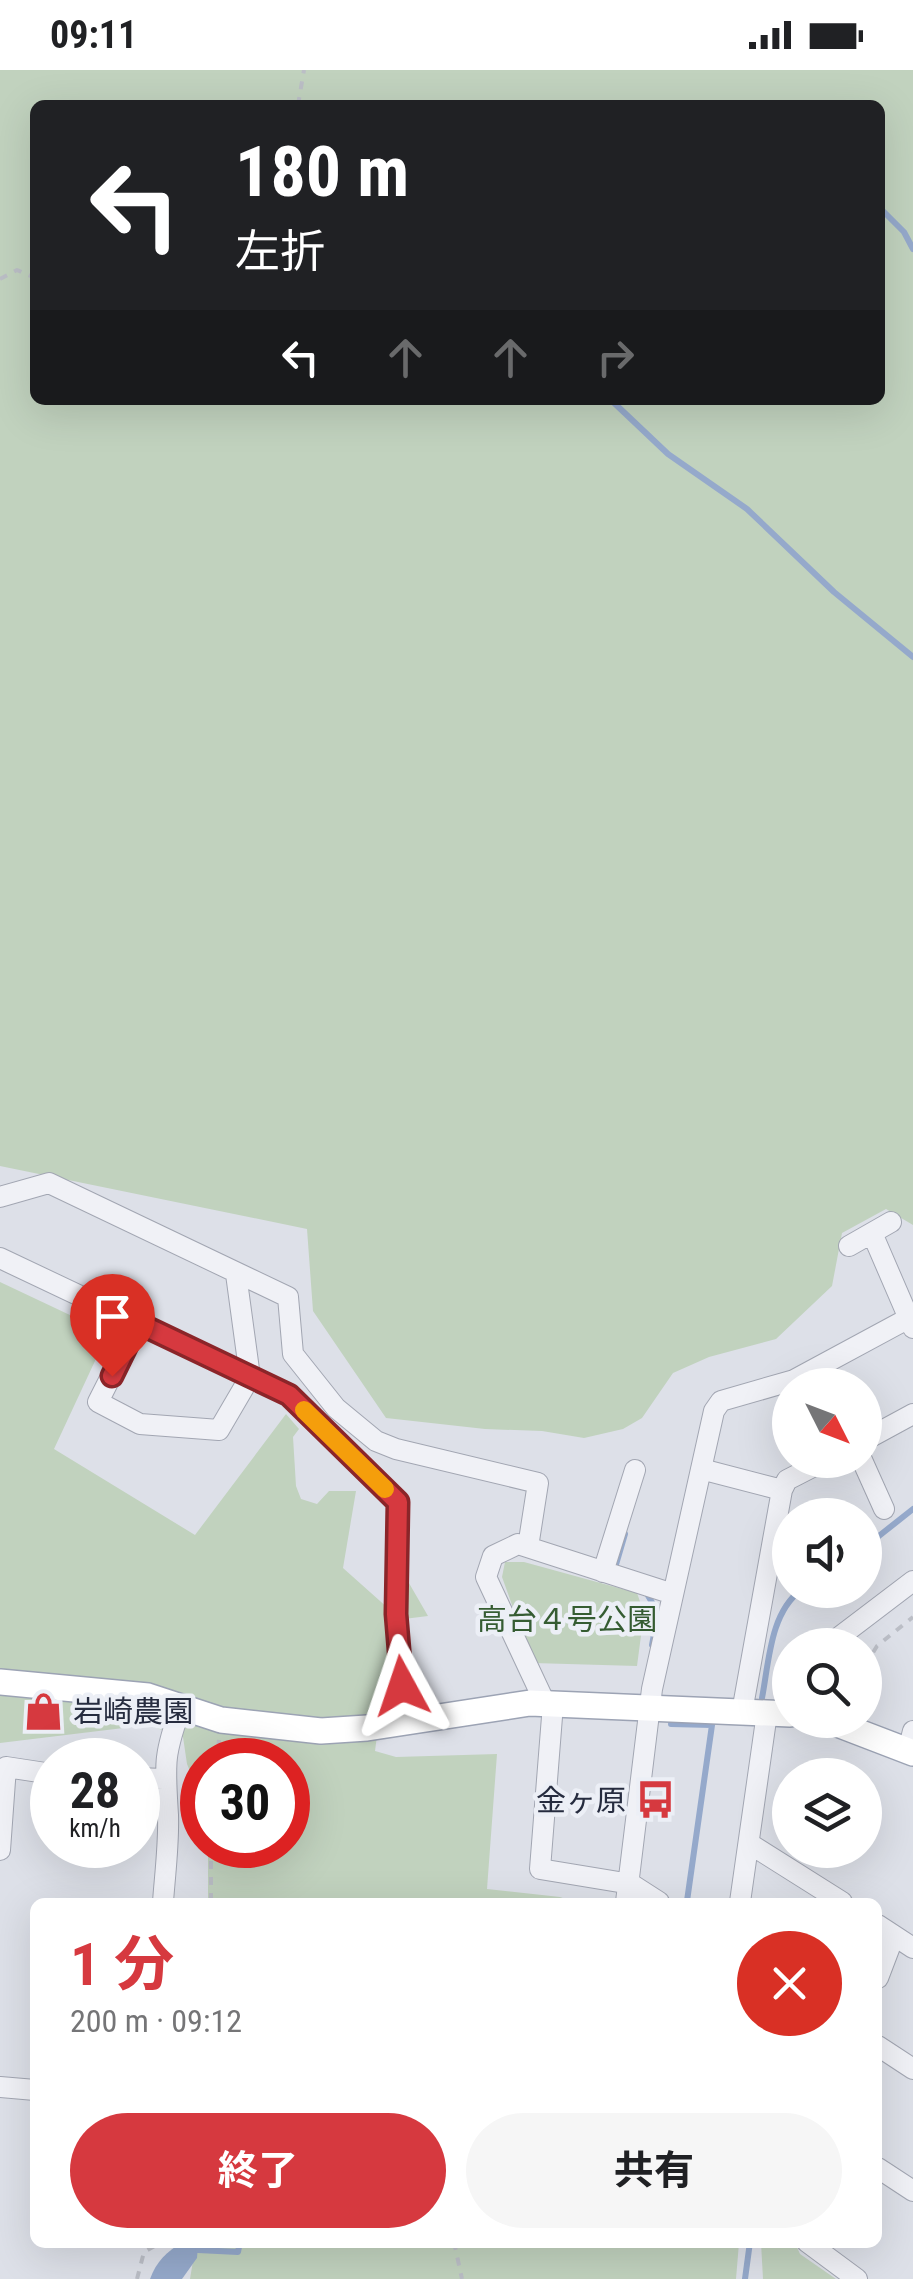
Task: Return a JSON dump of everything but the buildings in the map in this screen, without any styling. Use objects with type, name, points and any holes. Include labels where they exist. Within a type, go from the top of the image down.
[{"type":"main road","points":[[0,1682],[148,1696],[220,1720],[320,1732],[549,1704],[766,1713]]},
{"type":"main road","points":[[882,1736],[911,1745]]},
{"type":"street","points":[[0,1197],[49,1183],[288,1297],[292,1354],[336,1408],[376,1441],[538,1483],[528,1547]]},
{"type":"street","points":[[849,1246],[891,1222]]},
{"type":"street","points":[[673,1594],[518,1544],[493,1556],[486,1577],[549,1704],[540,1870],[628,1893],[651,1708],[714,1411],[720,1401],[794,1380],[911,1323],[872,1233]]},
{"type":"street","points":[[0,1258],[289,1395],[398,1502],[396,1614],[405,1722]]},
{"type":"street","points":[[138,1323],[98,1402],[140,1424],[218,1430],[250,1377],[236,1274]]},
{"type":"street","points":[[882,1431],[913,1414]]},
{"type":"street","points":[[701,1469],[782,1490]]},
{"type":"street","points":[[604,1572],[634,1470]]},
{"type":"street","points":[[741,1898],[766,1713],[782,1490],[791,1478]]},
{"type":"street","points":[[870,1478],[884,1509]]},
{"type":"street","points":[[851,1628],[913,1581]]},
{"type":"street","points":[[163,1898],[168,1817],[163,1778],[167,1744],[181,1707]]},
{"type":"street","points":[[0,1850],[6,1767],[30,1771]]},
{"type":"street","points":[[750,1844],[836,1898]]},
{"type":"street","points":[[886,1930],[913,1948]]},
{"type":"street","points":[[882,2049],[913,2070]]},
{"type":"street","points":[[0,2087],[30,2090]]},
{"type":"street","points":[[882,2171],[913,2190]]},
{"type":"street","points":[[815,2248],[857,2279]]},
{"type":"path","points":[[299,100],[304,70]]},
{"type":"path","points":[[0,278],[17,270],[30,276]]},
{"type":"path","points":[[882,1642],[913,1617]]},
{"type":"path","points":[[211,1868],[211,1898]]},
{"type":"path","points":[[138,2279],[144,2252],[151,2248]]},
{"type":"path","points":[[455,2248],[462,2279]]},
{"type":"green space","points":[[0,70],[913,70],[913,1225],[886,1209],[842,1233],[832,1286],[776,1339],[709,1357],[673,1373],[642,1418],[623,1429],[584,1438],[386,1418],[313,1311],[307,1229],[0,1166]]},
{"type":"green space","points":[[0,1282],[108,1333],[54,1449],[195,1535],[286,1414],[299,1429],[293,1437],[296,1486],[301,1499],[317,1504],[329,1491],[356,1491],[343,1568],[389,1609],[396,1702],[390,1711],[380,1713],[375,1751],[396,1757],[497,1754],[487,1889],[563,1898],[208,1898],[208,1868],[310,1868],[310,1738],[183,1738],[148,1725],[0,1743]]},
{"type":"green space","name":"高台４号公園","points":[[505,1562],[524,1562],[637,1593],[644,1613],[637,1666],[533,1663],[502,1577]]},
{"type":"green space","points":[[402,1571],[428,1616],[404,1619]]},
{"type":"green space","points":[[195,2248],[739,2248],[736,2279],[190,2279]]},
{"type":"green space","points":[[761,2248],[797,2248],[836,2279],[763,2279]]},
{"type":"water","points":[[198,2248],[197,2258],[182,2279],[150,2279],[155,2267],[172,2249]]},
{"type":"waterway","points":[[885,213],[904,232],[913,249]]},
{"type":"waterway","points":[[616,405],[668,454],[747,509],[834,592],[913,657]]},
{"type":"waterway","points":[[882,1534],[913,1509]]},
{"type":"waterway","points":[[615,1568],[625,1534]]},
{"type":"waterway","points":[[646,1592],[658,1613],[652,1645]]},
{"type":"waterway","points":[[762,1698],[769,1654],[786,1608]]},
{"type":"waterway","points":[[671,1724],[712,1725],[687,1898]]},
{"type":"waterway","points":[[198,2250],[238,2252],[239,2248]]},
{"type":"waterway","points":[[745,2279],[749,2248]]},
{"type":"slow traffic","points":[[304,1410],[385,1489]]},
{"type":"place","name":"岩崎農園","points":[[43,1711]]},
{"type":"place","name":"金ヶ原","points":[[656,1800]]},
{"type":"route","points":[[112,1376],[138,1323],[289,1395],[398,1502],[396,1614],[402,1686]]}]
